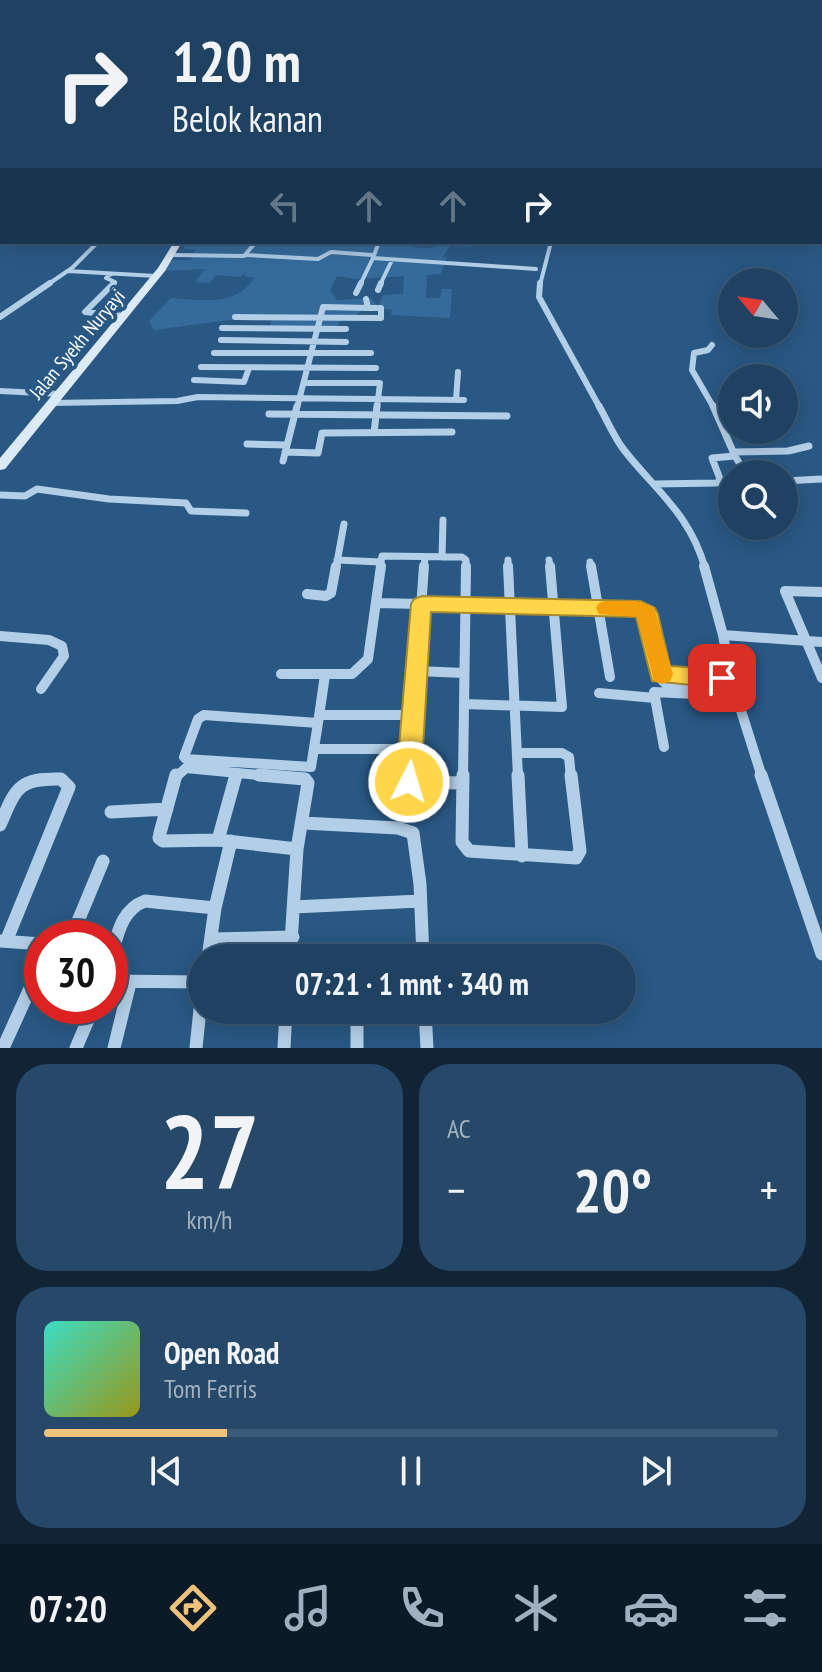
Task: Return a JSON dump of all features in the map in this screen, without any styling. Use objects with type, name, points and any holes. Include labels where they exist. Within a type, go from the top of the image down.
[{"type":"main road","name":"Jalan Syekh Nuryayi","points":[[0,466],[156,276],[177,244]]},
{"type":"street","points":[[0,317],[69,271],[96,244]]},
{"type":"street","points":[[246,255],[254,244]]},
{"type":"street","points":[[356,293],[378,244]]},
{"type":"street","points":[[550,244],[540,275],[539,297],[622,448],[681,513],[698,544],[723,635],[733,687],[822,954]]},
{"type":"street","points":[[172,255],[318,259],[331,252],[392,260],[536,269]]},
{"type":"street","points":[[378,290],[392,260]]},
{"type":"street","points":[[69,271],[156,276]]},
{"type":"street","points":[[111,274],[106,278],[115,282],[85,312],[124,316]]},
{"type":"street","points":[[366,299],[368,308]]},
{"type":"street","points":[[235,317],[296,314],[320,318],[381,318],[381,308],[323,307],[320,318],[317,329],[308,368],[285,453]]},
{"type":"street","points":[[222,328],[346,329]]},
{"type":"street","points":[[221,340],[346,342]]},
{"type":"street","points":[[712,345],[708,350],[694,353],[692,370],[714,408],[738,460]]},
{"type":"street","points":[[214,353],[371,353]]},
{"type":"street","points":[[201,367],[376,368]]},
{"type":"street","points":[[194,380],[244,382],[249,368]]},
{"type":"street","points":[[0,391],[55,399],[460,400],[458,372]]},
{"type":"street","points":[[304,383],[380,383],[374,433]]},
{"type":"street","points":[[269,414],[507,416]]},
{"type":"street","points":[[247,444],[285,453],[318,453],[322,433],[440,435],[452,432]]},
{"type":"street","points":[[654,484],[717,483],[720,479],[712,458],[809,446]]},
{"type":"street","points":[[798,480],[822,479]]},
{"type":"street","points":[[0,495],[25,496],[37,489],[109,499],[186,503],[191,511],[246,513]]},
{"type":"street","points":[[442,557],[443,520]]},
{"type":"street","points":[[307,594],[326,596],[331,593],[344,524]]},
{"type":"street","points":[[281,674],[352,674],[368,659],[380,557],[465,558],[464,847],[469,851],[576,858],[580,851],[569,757],[562,753],[517,753]]},
{"type":"street","points":[[425,557],[409,782],[463,783]]},
{"type":"street","points":[[337,560],[380,562]]},
{"type":"street","points":[[508,560],[522,856]]},
{"type":"street","points":[[464,704],[562,707],[549,560]]},
{"type":"street","points":[[590,562],[610,677]]},
{"type":"street","points":[[822,592],[785,591],[822,678]]},
{"type":"street","points":[[376,603],[636,608],[646,612],[660,674],[665,683],[733,687]]},
{"type":"street","points":[[723,635],[822,640]]},
{"type":"street","points":[[0,636],[49,640],[62,646],[64,656],[41,689]]},
{"type":"street","points":[[417,671],[464,673]]},
{"type":"street","points":[[325,675],[319,719],[311,767],[184,757],[198,719],[204,715],[319,719],[413,715]]},
{"type":"street","points":[[664,747],[654,692],[733,687]]},
{"type":"street","points":[[599,693],[655,698]]},
{"type":"street","points":[[314,749],[411,749]]},
{"type":"street","points":[[292,944],[297,849],[308,783],[305,779],[182,769],[176,775],[159,838],[163,841],[224,840],[297,849]]},
{"type":"street","points":[[212,944],[224,840],[236,773]]},
{"type":"street","points":[[0,825],[21,782],[30,777],[66,782],[69,787],[3,940],[24,942]]},
{"type":"street","points":[[111,812],[167,809]]},
{"type":"street","points":[[303,823],[409,831],[415,838],[422,944]]},
{"type":"street","points":[[78,920],[103,861]]},
{"type":"street","points":[[124,920],[127,911],[136,903],[145,901],[215,908]]},
{"type":"street","points":[[294,907],[420,901]]},
{"type":"street","points":[[213,939],[293,937]]},
{"type":"street","points":[[114,1048],[130,983],[188,982]]},
{"type":"street","points":[[3,1048],[24,1002]]},
{"type":"street","points":[[76,1048],[86,1024]]},
{"type":"street","points":[[196,1048],[198,1024]]},
{"type":"street","points":[[284,1048],[285,1024]]},
{"type":"street","points":[[357,1024],[357,1048]]},
{"type":"street","points":[[426,1024],[427,1048]]},
{"type":"shaded area","points":[[184,244],[403,244],[426,248],[438,244],[472,244],[471,247],[450,246],[443,257],[447,257],[441,274],[427,275],[426,298],[440,298],[442,289],[452,289],[450,318],[391,315],[392,310],[364,307],[353,319],[342,319],[332,332],[269,328],[274,314],[154,330],[149,321],[171,298],[228,298],[238,294],[254,278],[244,276],[247,270],[240,277],[216,275],[210,283],[195,282],[205,269],[162,271],[171,260],[191,260],[195,250],[184,249]],"holes":[[[337,276],[357,279],[404,276],[403,294],[383,295],[378,306],[370,298],[337,300],[330,290]]]},
{"type":"slow traffic","points":[[606,608],[636,608],[646,612],[662,674]]},
{"type":"route","points":[[409,782],[422,604],[641,609],[647,614],[660,674],[722,678]]}]
